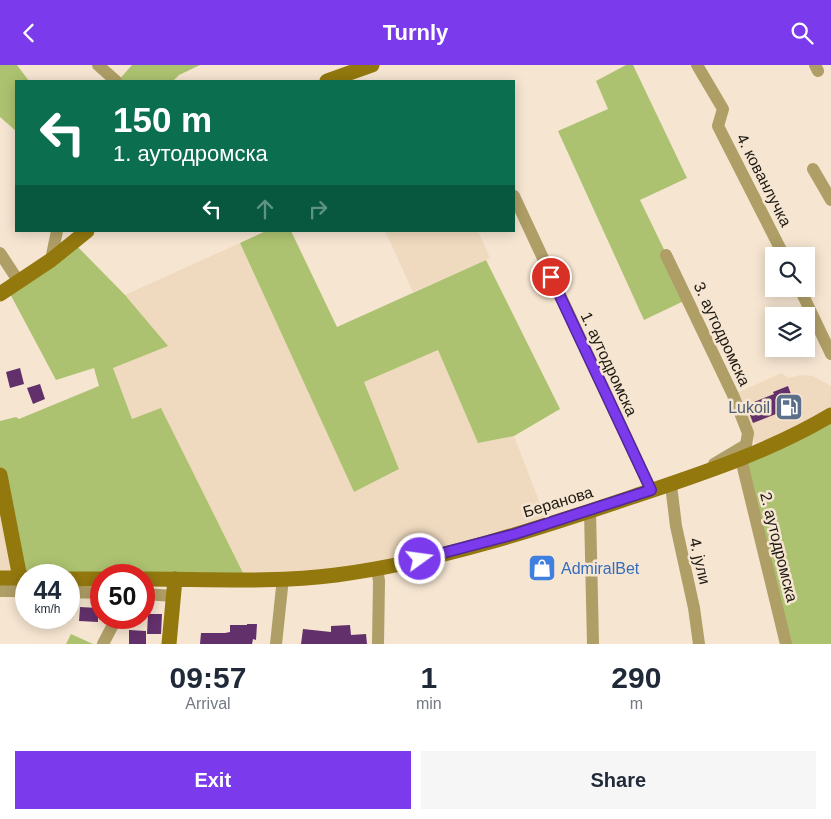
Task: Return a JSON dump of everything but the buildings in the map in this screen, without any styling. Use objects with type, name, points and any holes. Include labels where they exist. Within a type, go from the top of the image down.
[{"type":"main road","points":[[330,80],[368,66]]},
{"type":"main road","points":[[0,294],[51,260],[85,232]]},
{"type":"main road","name":"Беранова","points":[[155,579],[283,578],[335,575],[377,568],[515,534],[677,482],[741,459],[815,425],[831,415]]},
{"type":"main road","points":[[0,475],[20,564]]},
{"type":"main road","points":[[0,578],[15,581]]},
{"type":"main road","points":[[169,644],[175,579]]},
{"type":"street","points":[[98,65],[115,80]]},
{"type":"street","name":"4. кованлучка","points":[[697,65],[723,109],[718,127],[779,247]]},
{"type":"street","points":[[814,169],[831,200]]},
{"type":"street","name":"1. аутодромска","points":[[515,198],[651,490]]},
{"type":"street","points":[[51,260],[57,232]]},
{"type":"street","points":[[0,253],[19,282]]},
{"type":"street","name":"3. аутодромска","points":[[666,255],[733,395],[748,433],[746,445],[677,482]]},
{"type":"street","points":[[804,297],[831,354]]},
{"type":"street","name":"2. аутодромска","points":[[741,459],[786,644]]},
{"type":"street","name":"4. јули","points":[[677,482],[676,526],[694,608],[699,644]]},
{"type":"street","points":[[590,511],[593,644]]},
{"type":"street","points":[[377,568],[379,581],[378,644]]},
{"type":"street","points":[[276,644],[283,578]]},
{"type":"street","points":[[0,591],[15,586]]},
{"type":"street","points":[[155,595],[174,596]]},
{"type":"street","points":[[103,644],[111,629]]},
{"type":"shaded area","points":[[385,232],[478,232],[490,258],[413,292]]},
{"type":"shaded area","points":[[240,243],[354,492],[399,469],[363,382],[438,350],[478,443],[514,436],[548,524],[391,566],[246,579],[161,409],[132,419],[112,368],[167,346],[125,295]]},
{"type":"shaded area","points":[[781,373],[789,378],[800,375],[813,376],[831,386],[831,415],[759,451],[733,395]]},
{"type":"shaded area","points":[[0,475],[17,564],[15,564],[15,578],[0,578]]},
{"type":"green space","points":[[0,65],[17,65],[28,80],[15,80],[15,130],[0,117]]},
{"type":"green space","points":[[132,65],[200,65],[179,75],[174,80],[119,80]]},
{"type":"green space","points":[[626,65],[633,65],[687,178],[640,200],[688,299],[644,320],[558,131],[608,109],[596,81]]},
{"type":"green space","points":[[264,232],[291,232],[337,327],[486,260],[560,409],[514,436],[478,443],[438,350],[364,382],[399,469],[354,492],[240,243]]},
{"type":"green space","points":[[74,243],[125,295],[168,346],[113,368],[132,419],[161,408],[246,579],[155,575],[155,564],[90,564],[90,575],[80,575],[80,564],[23,564],[0,475],[0,421],[16,417],[19,419],[99,386],[94,368],[56,380],[8,290]]},
{"type":"green space","points":[[831,415],[831,644],[786,644],[741,459]]},
{"type":"green space","points":[[71,634],[93,644],[66,644]]},
{"type":"place","name":"Lukoil","points":[[789,407]]},
{"type":"place","name":"AdmiralBet","points":[[542,568]]},
{"type":"route","points":[[420,559],[515,534],[651,490],[551,277]]}]
